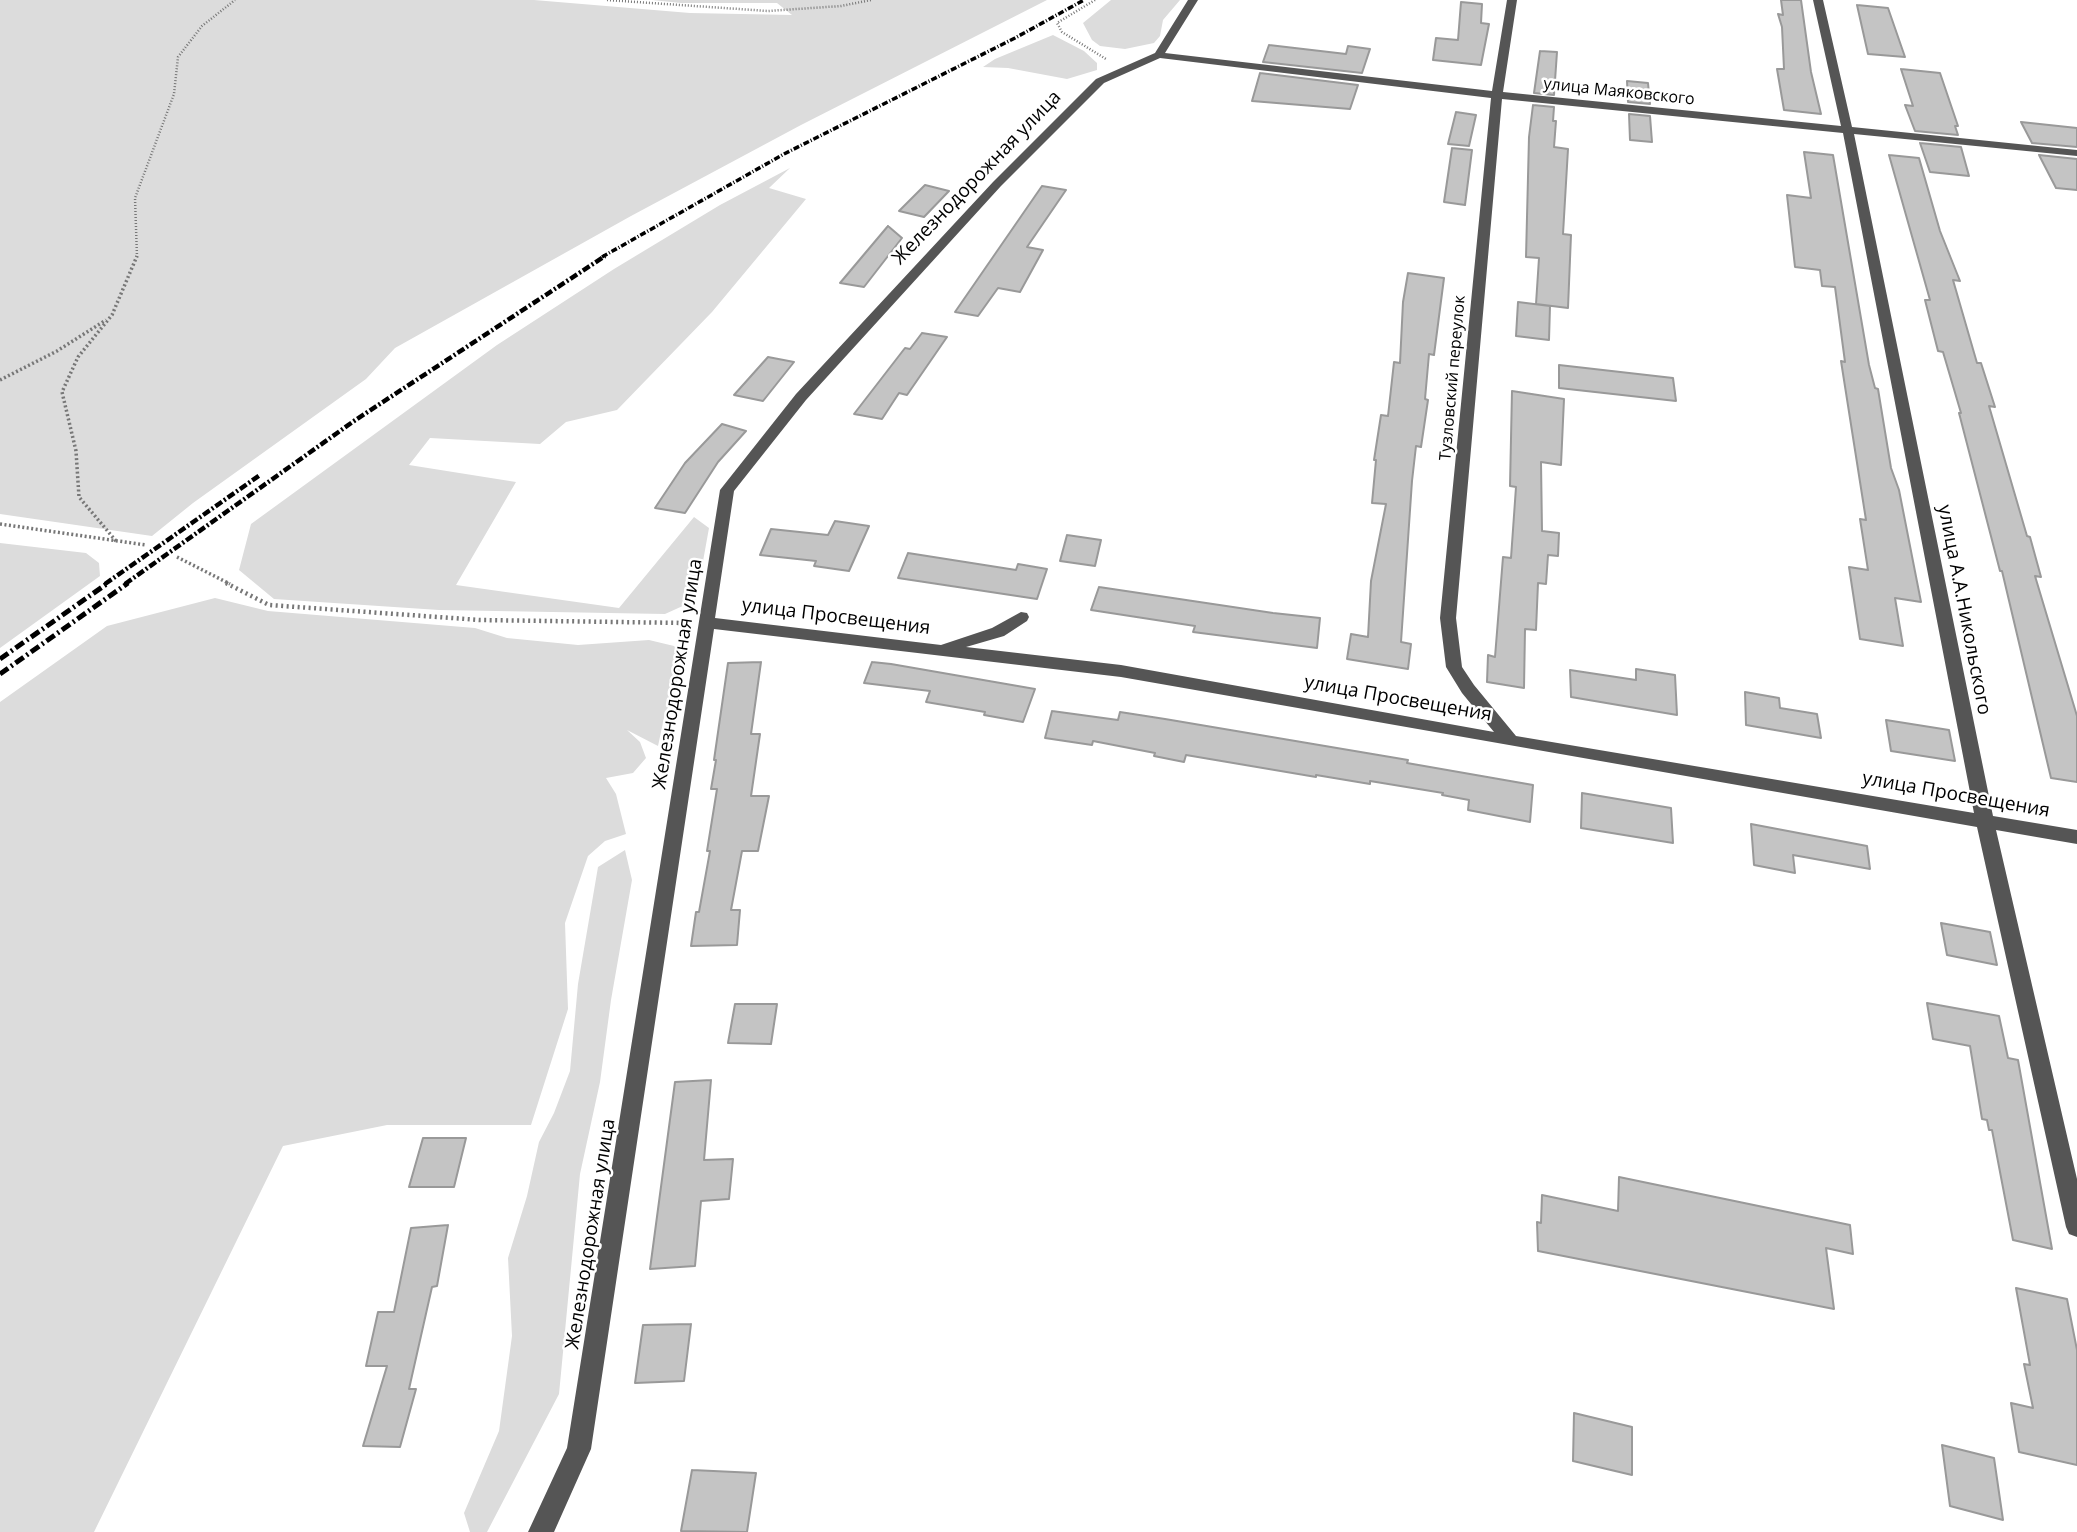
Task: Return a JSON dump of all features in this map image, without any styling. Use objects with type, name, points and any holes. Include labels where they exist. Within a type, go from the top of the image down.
[{"type":"street","points":[[1159,55],[1193,0]]},
{"type":"street","name":"Тузловский переулок","points":[[1511,741],[1468,689],[1454,667],[1448,618],[1497,95],[1512,0]]},
{"type":"street","name":"улица А.А.Никольского","points":[[1818,0],[1848,132],[1985,821],[2077,1227]]},
{"type":"street","name":"Железнодорожная улица","points":[[541,1532],[579,1448],[727,490],[801,397],[997,184],[1100,81],[1159,55]]},
{"type":"street","name":"улица Маяковского","points":[[1159,55],[1497,95],[2077,153]]},
{"type":"street","points":[[938,650],[998,632],[1021,617]]},
{"type":"street","name":"улица Просвещения","points":[[708,623],[1121,671],[1511,741],[2077,837]]},
{"type":"path","points":[[116,541],[79,497],[76,451],[62,392],[78,358],[109,318],[137,258],[135,198],[174,94],[178,57],[202,26],[235,0]]},
{"type":"path","points":[[607,0],[768,10],[841,6],[871,0]]},
{"type":"path","points":[[1096,0],[1057,23],[1062,32],[1103,59],[1139,64]]},
{"type":"path","points":[[0,380],[57,351],[109,318]]},
{"type":"path","points":[[0,524],[146,545]]},
{"type":"path","points":[[177,557],[269,605],[480,620],[708,623]]},
{"type":"shaded area","points":[[0,0],[534,0],[690,13],[792,15],[777,3],[681,3],[652,0],[1047,0],[801,125],[395,348],[366,379],[193,503],[152,536],[0,514]]},
{"type":"shaded area","points":[[1111,0],[1180,0],[1163,20],[1160,36],[1154,43],[1125,49],[1100,46],[1092,40],[1083,23]]},
{"type":"shaded area","points":[[1053,35],[1084,51],[1097,63],[1097,70],[1067,79],[1008,68],[983,67],[995,59]]},
{"type":"shaded area","points":[[790,168],[769,188],[806,199],[712,312],[617,410],[566,422],[540,444],[430,438],[409,465],[516,482],[456,585],[619,608],[694,517],[709,528],[696,600],[665,614],[439,610],[274,599],[239,570],[251,524],[497,345],[614,269],[720,205]]},
{"type":"shaded area","points":[[0,543],[86,553],[99,563],[100,576],[0,648]]},
{"type":"shaded area","points":[[215,598],[268,611],[475,628],[507,638],[578,645],[649,640],[674,646],[685,660],[664,718],[658,746],[627,730],[640,742],[646,758],[633,773],[606,778],[616,794],[626,834],[605,841],[588,856],[565,923],[568,1009],[531,1125],[387,1125],[283,1146],[94,1532],[0,1532],[0,702],[107,626]]},
{"type":"shaded area","points":[[625,850],[632,880],[600,1082],[580,1174],[559,1394],[487,1532],[470,1532],[464,1513],[499,1431],[512,1336],[508,1258],[527,1196],[539,1142],[554,1113],[570,1071],[578,984],[598,867]]},
{"type":"building","points":[[1781,0],[1801,0],[1811,72],[1821,114],[1784,110],[1777,69],[1784,69],[1782,27],[1778,14],[1783,15]]},
{"type":"building","points":[[1461,2],[1482,4],[1481,23],[1489,24],[1481,65],[1433,60],[1436,38],[1458,40]]},
{"type":"building","points":[[1857,5],[1888,8],[1905,57],[1868,54]]},
{"type":"building","points":[[1269,45],[1346,54],[1348,46],[1370,49],[1362,73],[1263,62]]},
{"type":"building","points":[[1540,51],[1557,52],[1554,95],[1534,93]]},
{"type":"building","points":[[1901,69],[1940,73],[1958,126],[1955,126],[1958,135],[1915,131],[1905,105],[1913,106]]},
{"type":"building","points":[[1260,73],[1358,85],[1350,109],[1252,101]]},
{"type":"building","points":[[1627,81],[1648,83],[1650,104],[1628,102]]},
{"type":"building","points":[[1533,105],[1554,107],[1554,147],[1568,149],[1563,234],[1571,235],[1568,308],[1536,304],[1539,258],[1526,257],[1529,137]]},
{"type":"building","points":[[1456,112],[1476,115],[1469,146],[1448,144]]},
{"type":"building","points":[[1629,114],[1650,116],[1652,142],[1630,140]]},
{"type":"building","points":[[2021,122],[2077,128],[2077,147],[2032,143]]},
{"type":"building","points":[[1920,143],[1961,147],[1969,176],[1930,172]]},
{"type":"building","points":[[1452,148],[1472,150],[1465,205],[1444,202]]},
{"type":"building","points":[[1804,152],[1833,155],[1869,365],[1875,388],[1878,389],[1891,468],[1899,490],[1921,602],[1895,598],[1903,646],[1860,639],[1849,567],[1868,570],[1860,519],[1866,520],[1841,361],[1845,362],[1835,287],[1822,286],[1820,270],[1795,267],[1787,195],[1811,198]]},
{"type":"building","points":[[1889,155],[1919,158],[1940,231],[1960,281],[1953,280],[1977,363],[1981,363],[1995,407],[1989,406],[2027,536],[2030,537],[2041,577],[2035,576],[2077,716],[2077,782],[2051,778],[1961,413],[1943,352],[1938,351],[1925,300],[1930,300]]},
{"type":"building","points":[[2039,155],[2077,159],[2077,190],[2056,188]]},
{"type":"building","points":[[925,185],[949,191],[924,217],[899,211]]},
{"type":"building","points":[[1042,186],[1066,190],[1027,247],[1043,250],[1020,292],[998,288],[978,316],[955,312]]},
{"type":"building","points":[[888,226],[902,238],[864,287],[840,283]]},
{"type":"building","points":[[1408,273],[1444,278],[1434,355],[1429,354],[1425,399],[1428,400],[1421,447],[1416,446],[1412,481],[1401,642],[1411,644],[1408,669],[1347,659],[1351,634],[1368,637],[1371,581],[1386,504],[1372,503],[1374,460],[1381,415],[1388,416],[1394,362],[1400,363],[1403,302]]},
{"type":"building","points":[[1518,302],[1550,306],[1549,340],[1516,336]]},
{"type":"building","points":[[922,333],[947,337],[907,395],[899,393],[882,419],[854,414],[905,348],[910,349]]},
{"type":"building","points":[[768,357],[794,362],[763,401],[734,395]]},
{"type":"building","points":[[1559,365],[1673,378],[1676,401],[1559,388]]},
{"type":"building","points":[[1512,391],[1564,399],[1561,465],[1541,462],[1542,531],[1559,533],[1558,556],[1548,555],[1546,584],[1538,583],[1536,630],[1525,629],[1524,688],[1487,682],[1488,655],[1495,657],[1503,557],[1511,558],[1516,487],[1510,486]]},
{"type":"building","points":[[722,424],[746,431],[718,462],[685,513],[655,508],[685,463]]},
{"type":"building","points":[[835,521],[869,526],[849,571],[814,566],[816,561],[760,555],[771,529],[828,535]]},
{"type":"building","points":[[1067,535],[1101,540],[1095,566],[1060,561]]},
{"type":"building","points":[[908,553],[1016,570],[1018,564],[1047,569],[1037,599],[898,578]]},
{"type":"building","points":[[1099,587],[1320,618],[1317,648],[1193,632],[1195,626],[1091,610]]},
{"type":"building","points":[[761,662],[751,734],[760,734],[751,796],[769,796],[758,851],[742,851],[731,910],[740,910],[737,945],[691,946],[710,851],[707,851],[717,789],[711,789],[728,663]]},
{"type":"building","points":[[872,662],[1035,689],[1023,722],[984,715],[985,712],[926,702],[930,691],[864,683]]},
{"type":"building","points":[[1636,669],[1675,675],[1677,715],[1571,697],[1570,670],[1636,680]]},
{"type":"building","points":[[1745,692],[1779,698],[1780,708],[1817,714],[1821,738],[1746,725]]},
{"type":"building","points":[[1052,711],[1118,720],[1120,712],[1408,760],[1407,763],[1533,785],[1530,822],[1468,810],[1469,800],[1442,795],[1443,793],[1370,781],[1370,784],[1316,777],[1186,755],[1184,762],[1154,756],[1155,753],[1093,741],[1092,745],[1045,738]]},
{"type":"building","points":[[1886,720],[1949,730],[1955,761],[1891,751]]},
{"type":"building","points":[[1582,793],[1671,808],[1673,843],[1581,828]]},
{"type":"building","points":[[1751,824],[1867,846],[1870,869],[1793,855],[1795,873],[1754,865]]},
{"type":"building","points":[[1941,923],[1990,932],[1997,965],[1947,955]]},
{"type":"building","points":[[1927,1003],[1999,1016],[2008,1058],[2018,1060],[2052,1249],[2013,1240],[1992,1130],[1989,1130],[1987,1120],[1982,1119],[1970,1046],[1933,1039]]},
{"type":"building","points":[[735,1004],[777,1004],[771,1044],[728,1043]]},
{"type":"building","points":[[711,1080],[704,1160],[733,1159],[729,1199],[701,1201],[695,1266],[650,1269],[675,1082]]},
{"type":"building","points":[[423,1138],[466,1138],[454,1187],[409,1187]]},
{"type":"building","points":[[1619,1177],[1850,1225],[1853,1254],[1826,1248],[1834,1309],[1538,1251],[1537,1222],[1541,1223],[1542,1195],[1618,1211]]},
{"type":"building","points":[[448,1225],[437,1286],[432,1287],[409,1389],[416,1389],[400,1447],[363,1446],[387,1366],[366,1366],[378,1312],[394,1312],[411,1228]]},
{"type":"building","points":[[2016,1288],[2067,1299],[2077,1350],[2077,1465],[2019,1452],[2011,1403],[2033,1408],[2024,1364],[2030,1365]]},
{"type":"building","points":[[691,1324],[684,1381],[635,1383],[643,1325]]},
{"type":"building","points":[[1574,1413],[1632,1427],[1632,1475],[1573,1461]]},
{"type":"building","points":[[1942,1445],[1994,1458],[2003,1520],[1950,1506]]},
{"type":"building","points":[[692,1470],[756,1473],[747,1532],[681,1531]]},
{"type":"railway","points":[[602,257],[784,154],[1015,38],[1084,0]]},
{"type":"railway","points":[[125,584],[354,421],[605,256]]},
{"type":"railway","points":[[105,584],[260,475]]},
{"type":"railway","points":[[0,659],[108,583]]},
{"type":"railway","points":[[0,674],[128,583]]}]
